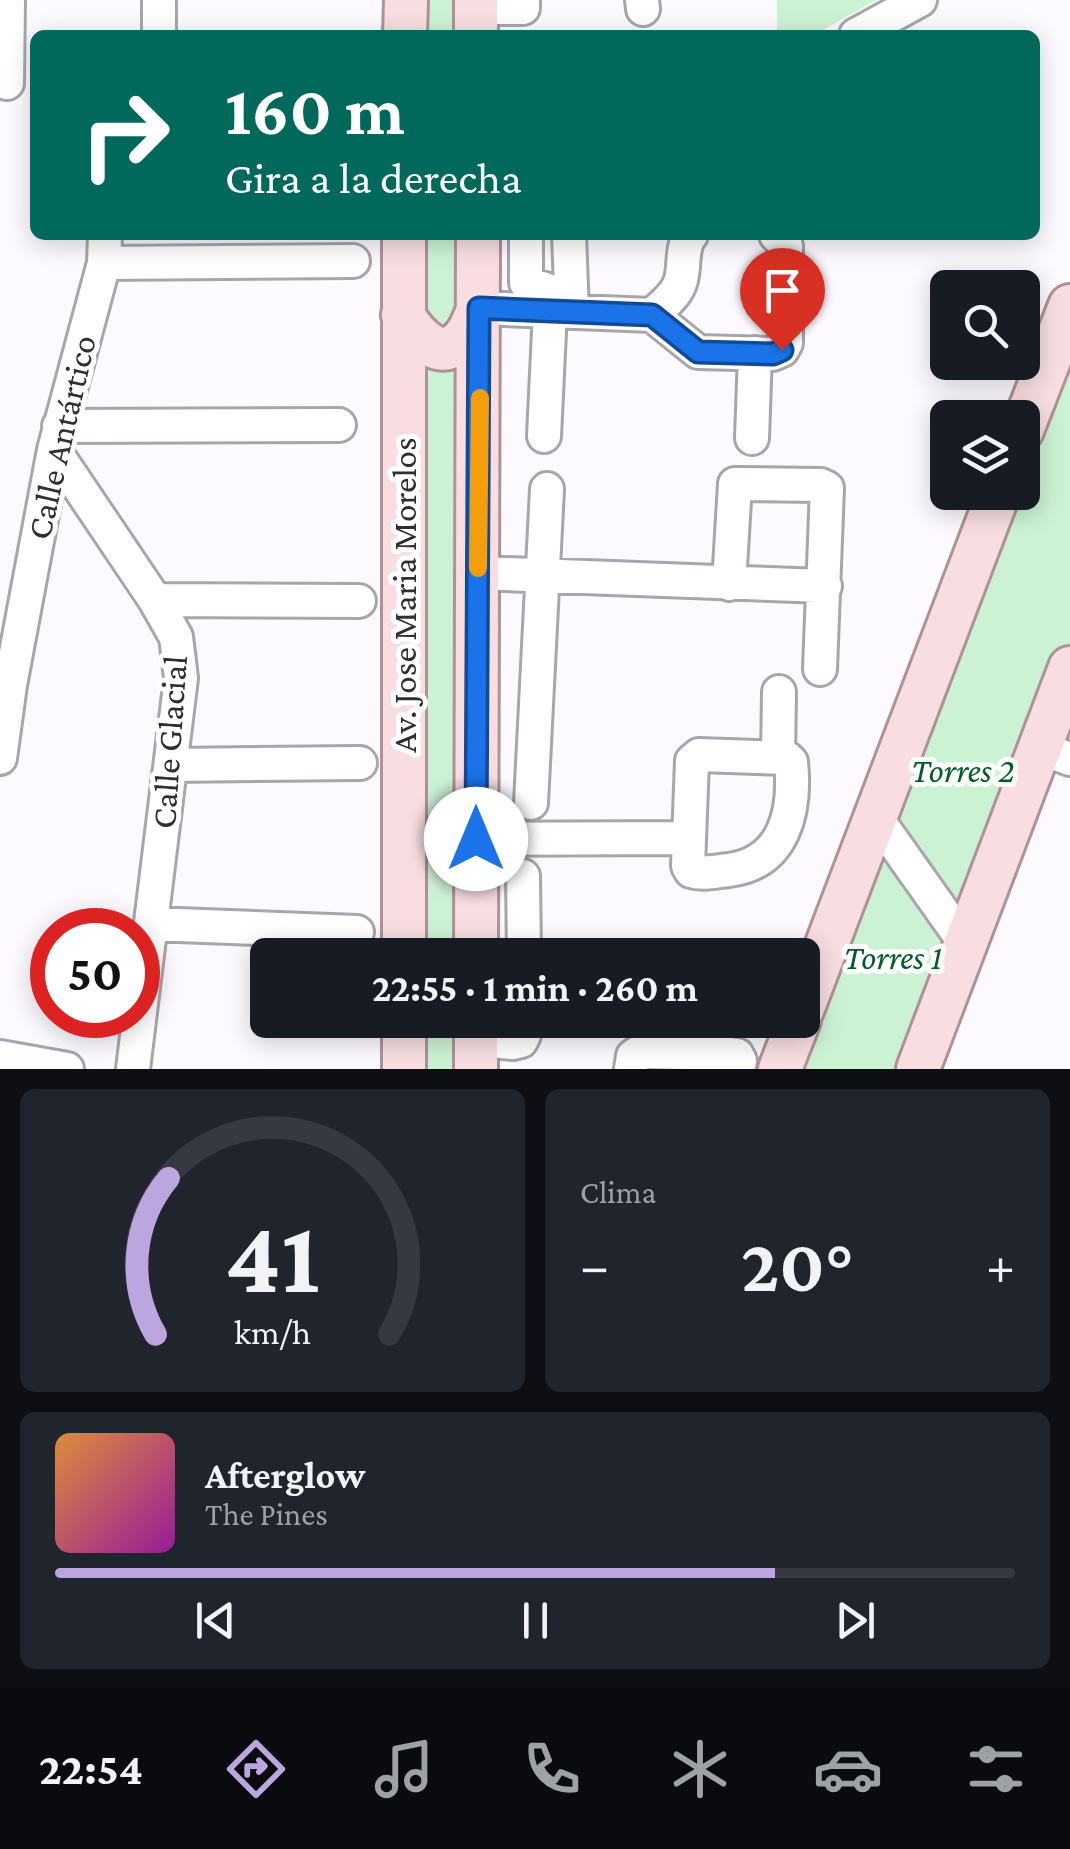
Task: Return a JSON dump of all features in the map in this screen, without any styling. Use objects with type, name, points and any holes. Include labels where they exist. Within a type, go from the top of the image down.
[{"type":"main road","points":[[405,30],[406,0]]},
{"type":"main road","name":"Av. Jose Maria Morelos","points":[[404,240],[404,938]]},
{"type":"main road","name":"Av. Jose Maria Morelos","points":[[476,938],[478,240]]},
{"type":"main road","points":[[1034,400],[1070,306]]},
{"type":"main road","points":[[404,315],[416,337],[441,348],[453,346],[466,336],[479,308]]},
{"type":"main road","points":[[820,962],[992,510]]},
{"type":"main road","points":[[918,1069],[968,946],[1055,753],[1068,681]]},
{"type":"main road","points":[[404,1038],[404,1069]]},
{"type":"main road","points":[[780,1069],[792,1038]]},
{"type":"street","points":[[8,0],[14,84]]},
{"type":"street","points":[[160,0],[160,30]]},
{"type":"street","points":[[865,30],[920,0]]},
{"type":"street","points":[[476,14],[523,14]]},
{"type":"street","points":[[526,240],[526,283],[545,289],[561,311]]},
{"type":"street","points":[[544,436],[568,240]]},
{"type":"street","points":[[652,315],[672,297],[680,283],[688,240]]},
{"type":"street","points":[[479,308],[652,315],[698,352],[773,354],[782,350],[786,342],[786,246],[781,240]]},
{"type":"street","points":[[104,249],[353,261]]},
{"type":"street","name":"Calle Antártico","points":[[0,758],[5,685],[56,438],[104,249]]},
{"type":"street","points":[[752,438],[755,353]]},
{"type":"street","points":[[56,438],[340,425]]},
{"type":"street","name":"Calle Glacial","points":[[56,438],[176,637],[180,678],[154,908]]},
{"type":"street","points":[[729,584],[735,484],[827,488],[820,669]]},
{"type":"street","points":[[531,803],[547,489]]},
{"type":"street","points":[[478,572],[825,586]]},
{"type":"street","points":[[154,600],[359,601]]},
{"type":"street","points":[[778,758],[779,692]]},
{"type":"street","points":[[695,756],[787,758],[792,768],[788,823],[781,840],[770,852],[741,868],[699,873],[688,866],[687,838],[695,756]]},
{"type":"street","points":[[171,766],[360,763]]},
{"type":"street","points":[[875,816],[968,946]]},
{"type":"street","points":[[476,839],[687,838]]},
{"type":"street","points":[[523,876],[524,938]]},
{"type":"street","points":[[160,924],[356,932]]},
{"type":"street","name":"Calle Glacial","points":[[133,1069],[137,1038]]},
{"type":"street","points":[[476,1043],[513,1043],[521,1038]]},
{"type":"street","points":[[632,1069],[632,1056],[639,1052],[737,1055],[738,1069]]},
{"type":"street","points":[[0,1058],[67,1069]]},
{"type":"green space","points":[[415,0],[470,0],[470,30],[415,30]]},
{"type":"green space","points":[[777,0],[876,0],[823,30],[777,30]]},
{"type":"green space","points":[[412,240],[474,240],[474,313],[424,341]]},
{"type":"green space","name":"Torres 2","points":[[1070,312],[1070,664],[967,940],[878,816],[995,510],[1040,510],[1040,400],[1037,400]]},
{"type":"green space","points":[[412,336],[458,349],[472,938],[407,938]]},
{"type":"green space","name":"Torres 1","points":[[875,819],[966,946],[917,1069],[782,1069],[794,1038],[820,1038],[820,967]]},
{"type":"green space","points":[[407,1038],[472,1038],[472,1069],[407,1069]]},
{"type":"slow traffic","points":[[478,568],[480,398]]},
{"type":"route","points":[[476,839],[479,308],[652,315],[698,352],[773,354],[782,350]]}]
